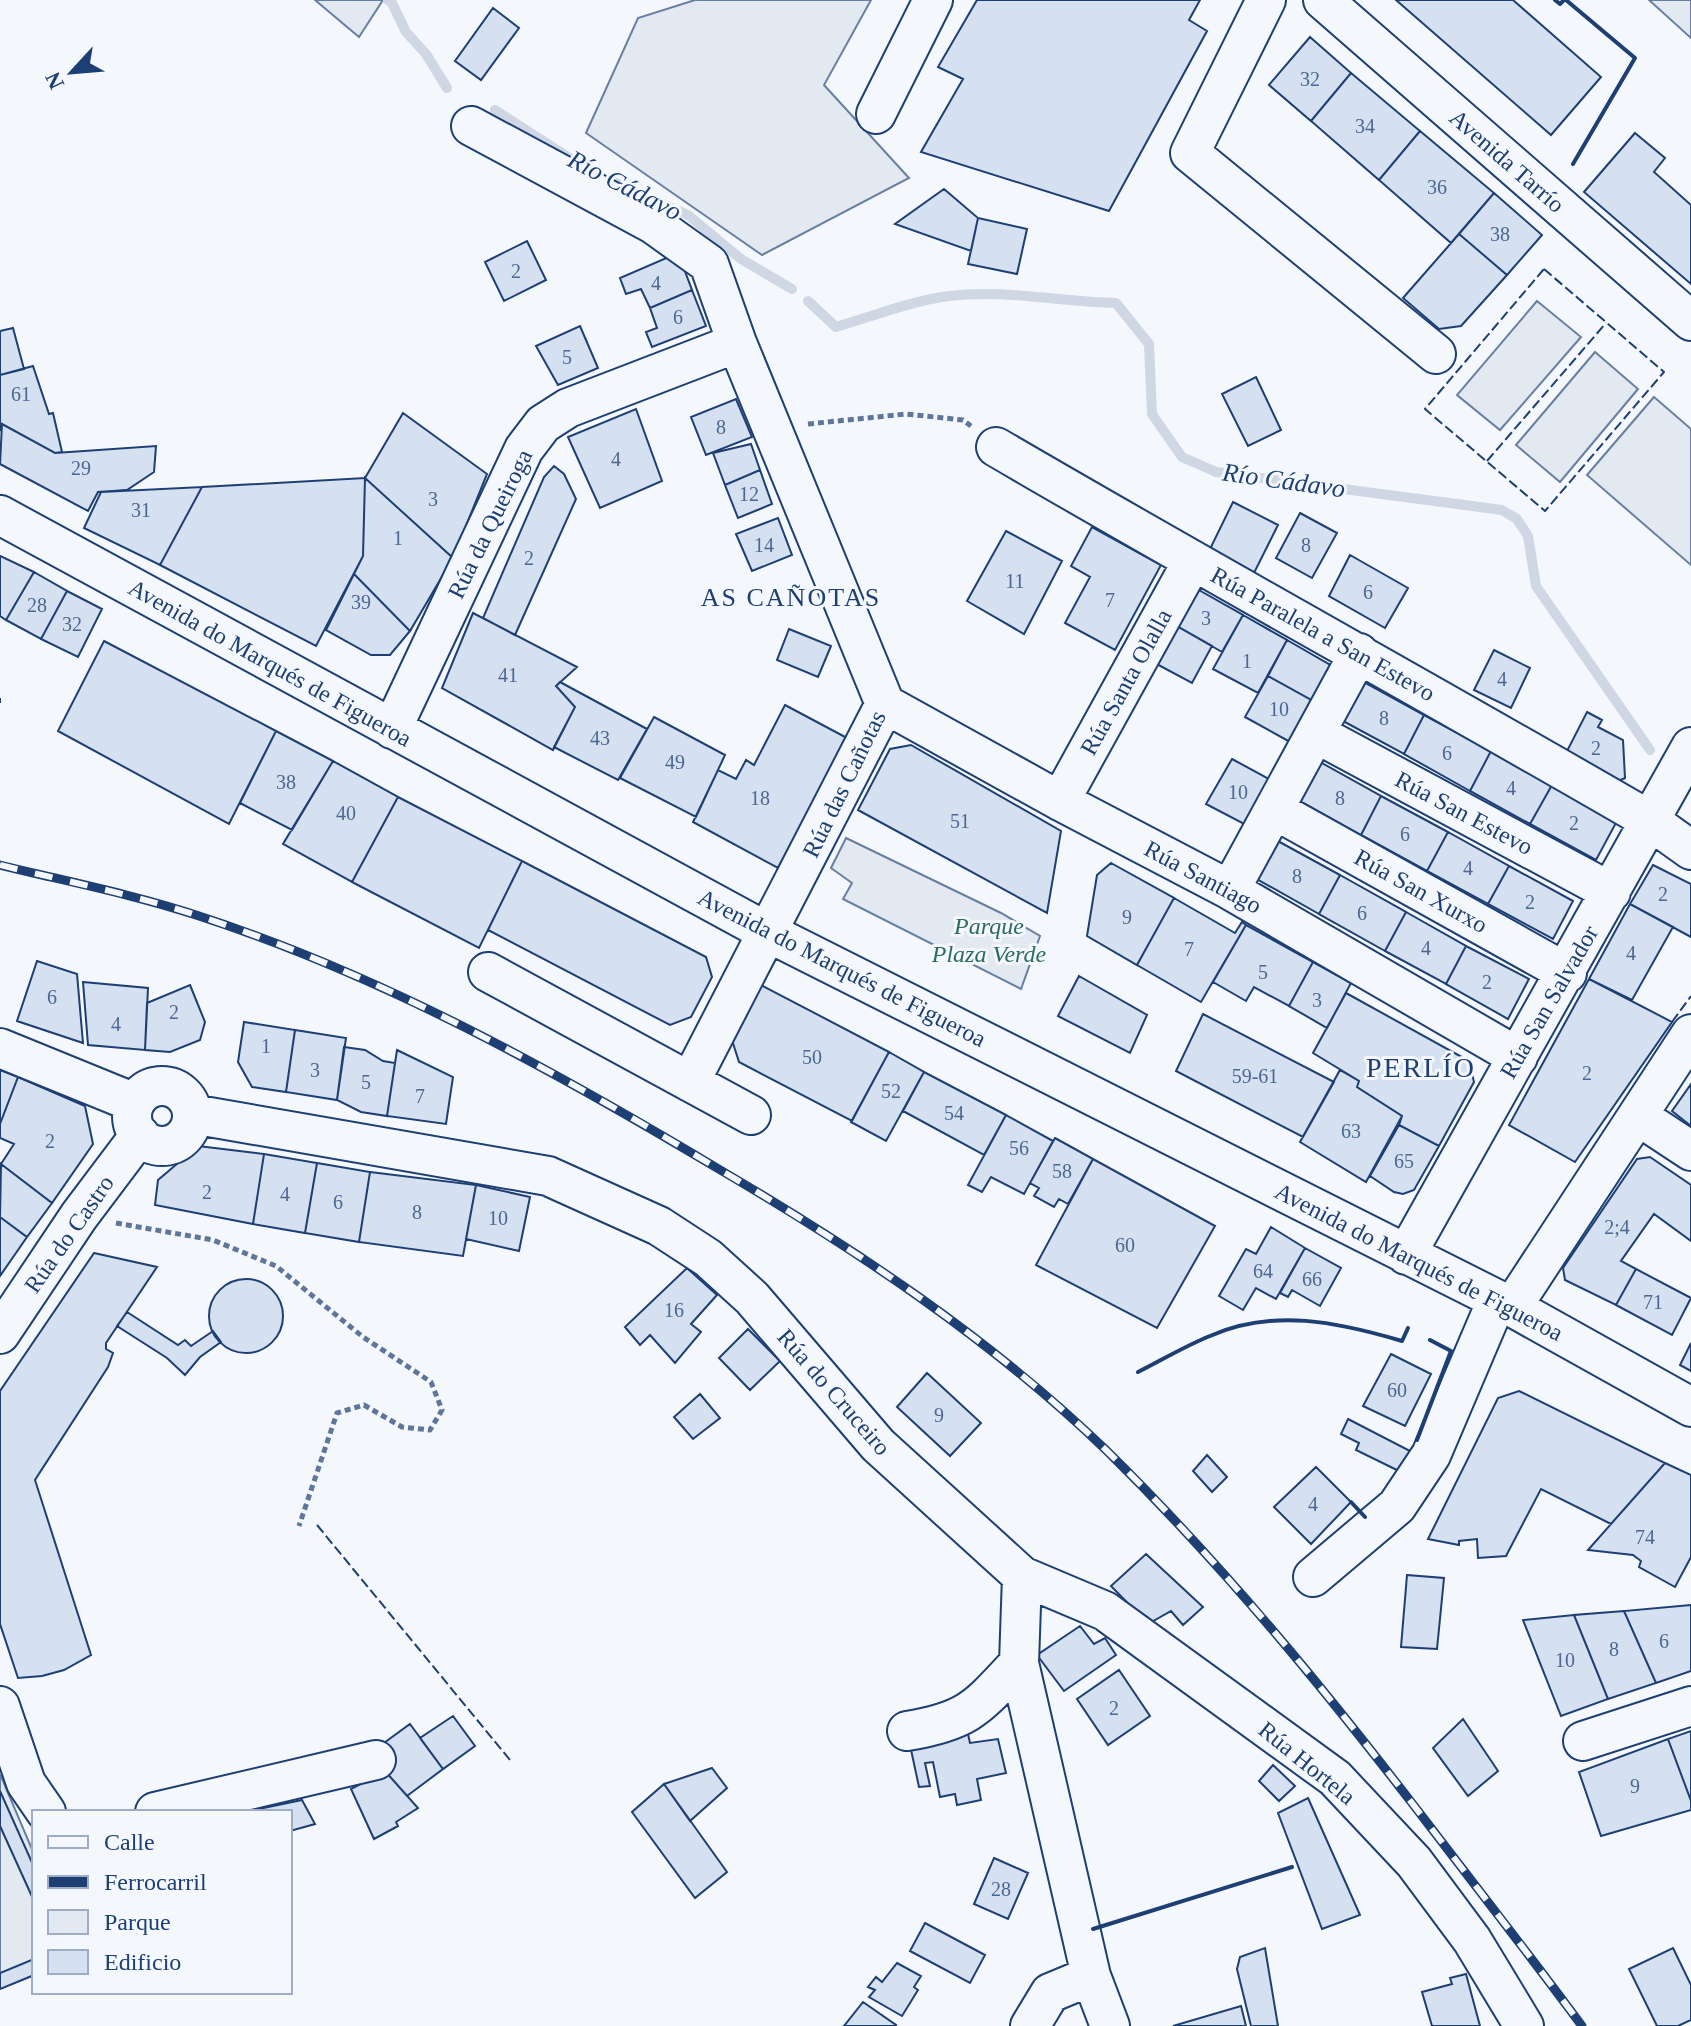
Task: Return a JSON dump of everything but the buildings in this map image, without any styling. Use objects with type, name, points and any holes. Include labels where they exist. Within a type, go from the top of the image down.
[{"type":"street","points":[[876,114],[933,0]]},
{"type":"street","points":[[1266,0],[1190,153],[1436,354]]},
{"type":"street","name":"Avenida Tarrío","points":[[1323,0],[1691,321]]},
{"type":"street","name":"Rúa das Cañotas","points":[[471,126],[653,224],[709,264],[737,343],[885,704],[690,1082]]},
{"type":"street","name":"Rúa da Queiroga","points":[[392,729],[524,449],[543,424],[568,408],[737,343]]},
{"type":"street","name":"Rúa Paralela a San Estevo","points":[[996,447],[1192,562],[1359,653],[1649,820],[1691,850]]},
{"type":"street","name":"Avenida do Marqués de Figueroa","points":[[0,515],[769,933],[1505,1304],[1691,1407]]},
{"type":"street","name":"Rúa Santa Olalla","points":[[1060,801],[1192,562]]},
{"type":"street","points":[[1230,890],[1359,653]]},
{"type":"street","name":"Rúa Santiago","points":[[885,704],[1230,890],[1518,1057]]},
{"type":"street","name":"Rúa San Estevo","points":[[1317,734],[1611,892]]},
{"type":"street","name":"Rúa San Salvador","points":[[1406,1255],[1567,973],[1691,747]]},
{"type":"street","name":"Rúa San Xurxo","points":[[1275,810],[1567,973]]},
{"type":"street","points":[[488,972],[751,1115]]},
{"type":"street","points":[[1313,1577],[1397,1506],[1431,1455],[1505,1304],[1638,1116],[1691,1034]]},
{"type":"street","points":[[0,1048],[137,1119]]},
{"type":"street","name":"Rúa do Cruceiro","points":[[137,1119],[156,1145],[177,1142],[188,1131],[192,1114],[548,1176],[659,1226],[708,1258],[752,1298],[878,1445],[1022,1576]]},
{"type":"street","points":[[1638,1116],[1691,1151]]},
{"type":"street","name":"Rúa do Castro","points":[[0,1334],[79,1216],[137,1119]]},
{"type":"street","points":[[1022,1576],[1019,1663],[1091,1976],[1110,2026]]},
{"type":"street","name":"Rúa Hortela","points":[[1022,1576],[1105,1611],[1335,1778],[1414,1862],[1472,1940],[1524,2026]]},
{"type":"street","points":[[907,1731],[939,1726],[965,1715],[1019,1663]]},
{"type":"street","points":[[0,1706],[26,1783],[45,1810]]},
{"type":"street","points":[[1583,1741],[1691,1706]]},
{"type":"street","points":[[164,1810],[376,1760]]},
{"type":"street","points":[[1030,2026],[1050,1993],[1091,1976]]},
{"type":"path","points":[[769,421],[797,425],[906,414],[963,420],[996,447]]},
{"type":"path","points":[[79,1216],[213,1240],[276,1266],[363,1337],[431,1382],[442,1410],[430,1430],[402,1427],[364,1405],[337,1413],[299,1526]]},
{"type":"green space","points":[[315,0],[383,0],[359,37]]},
{"type":"green space","points":[[695,0],[871,0],[824,85],[909,178],[762,255],[586,133],[638,18]]},
{"type":"green space","points":[[1649,0],[1691,0],[1691,38]]},
{"type":"green space","points":[[1537,301],[1581,337],[1500,430],[1457,395]]},
{"type":"green space","points":[[1595,352],[1638,389],[1560,482],[1516,445]]},
{"type":"green space","points":[[1654,397],[1691,429],[1691,565],[1587,475]]},
{"type":"green space","name":"Parque Plaza Verde","points":[[846,838],[1001,913],[1040,936],[1021,989],[843,899],[852,883],[831,868]]},
{"type":"green space","points":[[0,1774],[32,1849],[32,1976],[0,1989]]},
{"type":"waterway","name":"Río Cádavo","points":[[388,0],[406,32],[426,54],[447,88]]},
{"type":"waterway","name":"Río Cádavo","points":[[495,110],[574,161]]},
{"type":"waterway","name":"Río Cádavo","points":[[609,180],[688,215],[741,259],[792,289]]},
{"type":"waterway","name":"Río Cádavo","points":[[808,301],[836,327],[906,305],[970,294],[1116,303],[1149,344],[1152,414],[1182,457],[1216,472],[1502,510],[1517,519],[1528,536],[1536,586],[1650,750]]},
{"type":"railway","points":[[0,865],[172,907],[265,939],[400,996],[596,1097],[722,1171],[873,1265],[970,1334],[1106,1450],[1236,1588],[1357,1733],[1582,2026]]},
{"type":"fence","points":[[1544,269],[1664,372],[1545,511],[1425,409],[1544,269]]},
{"type":"fence","points":[[1487,461],[1606,323]]},
{"type":"fence","points":[[0,698],[0,703]]},
{"type":"fence","points":[[1672,1022],[1691,996]]},
{"type":"fence","points":[[317,1525],[510,1760]]},
{"type":"wall","points":[[1555,0],[1560,4],[1564,0]]},
{"type":"wall","points":[[1566,0],[1635,58],[1573,164]]},
{"type":"wall","points":[[1138,1372],[1210,1336],[1258,1322],[1282,1320],[1330,1324],[1402,1341],[1408,1328]]},
{"type":"wall","points":[[1417,1440],[1451,1351],[1430,1340]]},
{"type":"wall","points":[[1351,1502],[1365,1517]]},
{"type":"wall","points":[[1093,1929],[1292,1867]]},
{"type":"district","name":"AS CAÑOTAS","points":[[791,597]]},
{"type":"district","name":"PERLÍO","points":[[1421,1067]]}]
